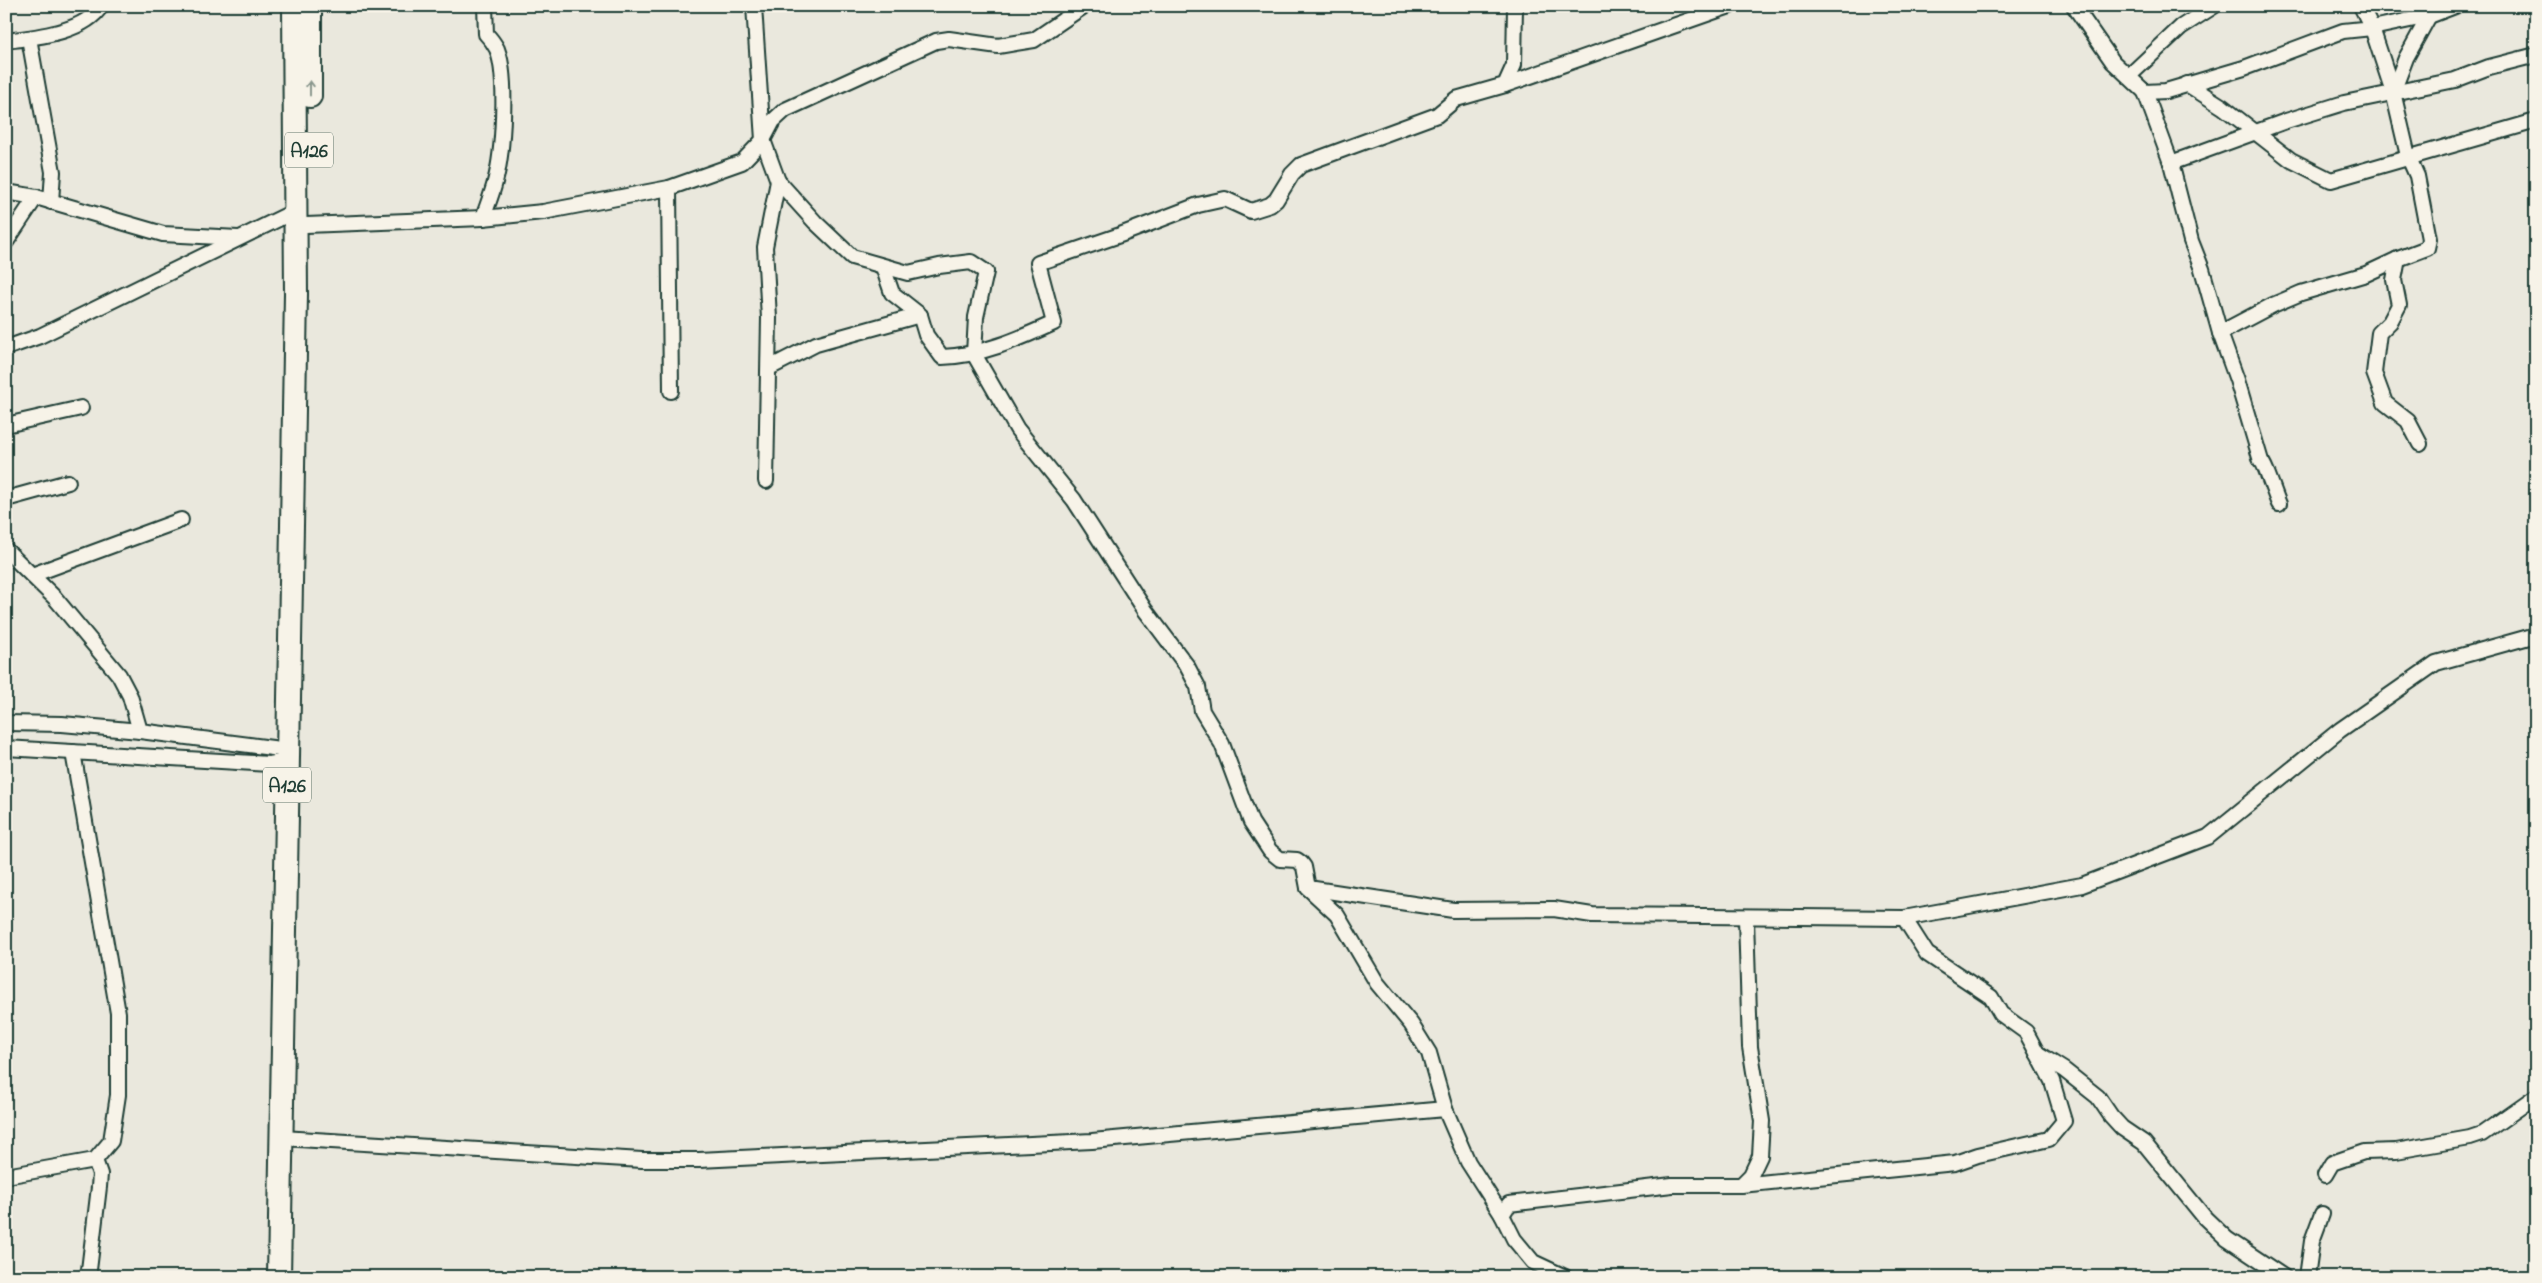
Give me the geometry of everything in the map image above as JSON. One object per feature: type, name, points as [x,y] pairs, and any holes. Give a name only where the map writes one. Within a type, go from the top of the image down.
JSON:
[{"type":"highway","name":"A126","points":[[280,1277],[296,294],[303,265],[294,6]]},
{"type":"highway","name":"A126","points":[[301,218],[310,136],[310,6]]},
{"type":"street","points":[[6,41],[43,37],[83,22],[96,15],[101,6]]},
{"type":"street","points":[[483,218],[495,183],[500,160],[504,102],[498,51],[494,42],[486,34],[485,6]]},
{"type":"street","points":[[754,6],[763,140],[778,181],[815,222],[852,257],[908,273],[957,262],[971,262],[986,272],[976,317],[974,354],[1017,429],[1074,500],[1145,610],[1187,666],[1198,687],[1202,711],[1222,744],[1251,822],[1270,851],[1280,858],[1297,860],[1301,863],[1304,867],[1308,888],[1337,916],[1377,983],[1420,1038],[1429,1053],[1445,1109],[1468,1162],[1502,1214],[1514,1239],[1533,1262],[1565,1277]]},
{"type":"street","points":[[6,348],[40,336],[242,238],[301,218],[483,218],[543,212],[669,188],[742,162],[763,140],[773,122],[784,110],[924,46],[949,39],[998,46],[1034,40],[1084,6]]},
{"type":"street","points":[[1505,85],[1514,65],[1515,6]]},
{"type":"street","points":[[883,267],[892,293],[920,315],[926,335],[942,357],[974,354],[1054,323],[1038,263],[1120,235],[1198,204],[1225,199],[1251,211],[1270,206],[1301,164],[1437,115],[1456,98],[1505,85],[1730,6]]},
{"type":"street","points":[[2074,6],[2099,45],[2145,92],[2171,163],[2191,241],[2202,269],[2220,333],[2237,380],[2261,461],[2265,465],[2266,477],[2279,504]]},
{"type":"street","points":[[2129,76],[2181,28],[2214,6]]},
{"type":"street","points":[[2220,333],[2287,299],[2344,279],[2366,274],[2427,248],[2429,239],[2417,176],[2408,156],[2393,92],[2372,28],[2362,6]]},
{"type":"street","points":[[2145,92],[2166,91],[2244,68],[2343,31],[2372,28],[2429,16],[2455,6]]},
{"type":"street","points":[[2393,92],[2406,58],[2429,16]]},
{"type":"street","points":[[29,38],[53,172],[51,202]]},
{"type":"street","points":[[2171,163],[2335,105],[2455,80],[2489,67],[2536,55]]},
{"type":"street","points":[[2187,84],[2223,107],[2291,160],[2331,180],[2408,156],[2536,121]]},
{"type":"street","points":[[766,481],[770,318],[765,247],[778,181]]},
{"type":"street","points":[[669,188],[671,391]]},
{"type":"street","points":[[6,192],[36,197],[163,234],[242,238]]},
{"type":"street","points":[[6,242],[36,197]]},
{"type":"street","points":[[2398,259],[2394,280],[2399,305],[2390,322],[2379,333],[2374,373],[2385,403],[2408,421],[2420,444]]},
{"type":"street","points":[[769,368],[816,344],[920,315]]},
{"type":"street","points":[[6,425],[81,408]]},
{"type":"street","points":[[6,500],[68,482]]},
{"type":"street","points":[[32,575],[181,520]]},
{"type":"street","points":[[6,550],[55,598],[119,674],[130,696],[140,731]]},
{"type":"street","points":[[1308,888],[1453,910],[1554,909],[1592,915],[1746,918],[1904,918],[2082,885],[2208,837],[2340,730],[2436,663],[2536,635]]},
{"type":"street","points":[[6,723],[62,724],[140,731],[288,756]]},
{"type":"street","points":[[6,748],[269,764],[288,756]]},
{"type":"street","points":[[6,1176],[95,1160],[111,1141],[118,1095],[118,1013],[73,752]]},
{"type":"street","points":[[1741,1185],[1751,1175],[1760,1156],[1762,1121],[1750,1047],[1746,918]]},
{"type":"street","points":[[1502,1214],[1509,1204],[1544,1199],[1672,1185],[1741,1185],[1939,1165],[2049,1139],[2064,1121],[2052,1081],[2026,1032],[2001,1014],[1991,997],[1927,954],[1904,918]]},
{"type":"street","points":[[2038,1053],[2064,1070],[2098,1097],[2111,1116],[2122,1128],[2144,1143],[2205,1218],[2227,1239],[2284,1277]]},
{"type":"street","points":[[2325,1175],[2332,1163],[2364,1152],[2396,1151],[2470,1138],[2482,1134],[2536,1096]]},
{"type":"street","points":[[282,1138],[642,1160],[699,1160],[1092,1141],[1445,1109]]},
{"type":"street","points":[[86,1277],[89,1270],[100,1174],[95,1160]]},
{"type":"street","points":[[2307,1277],[2312,1241],[2322,1214]]}]
